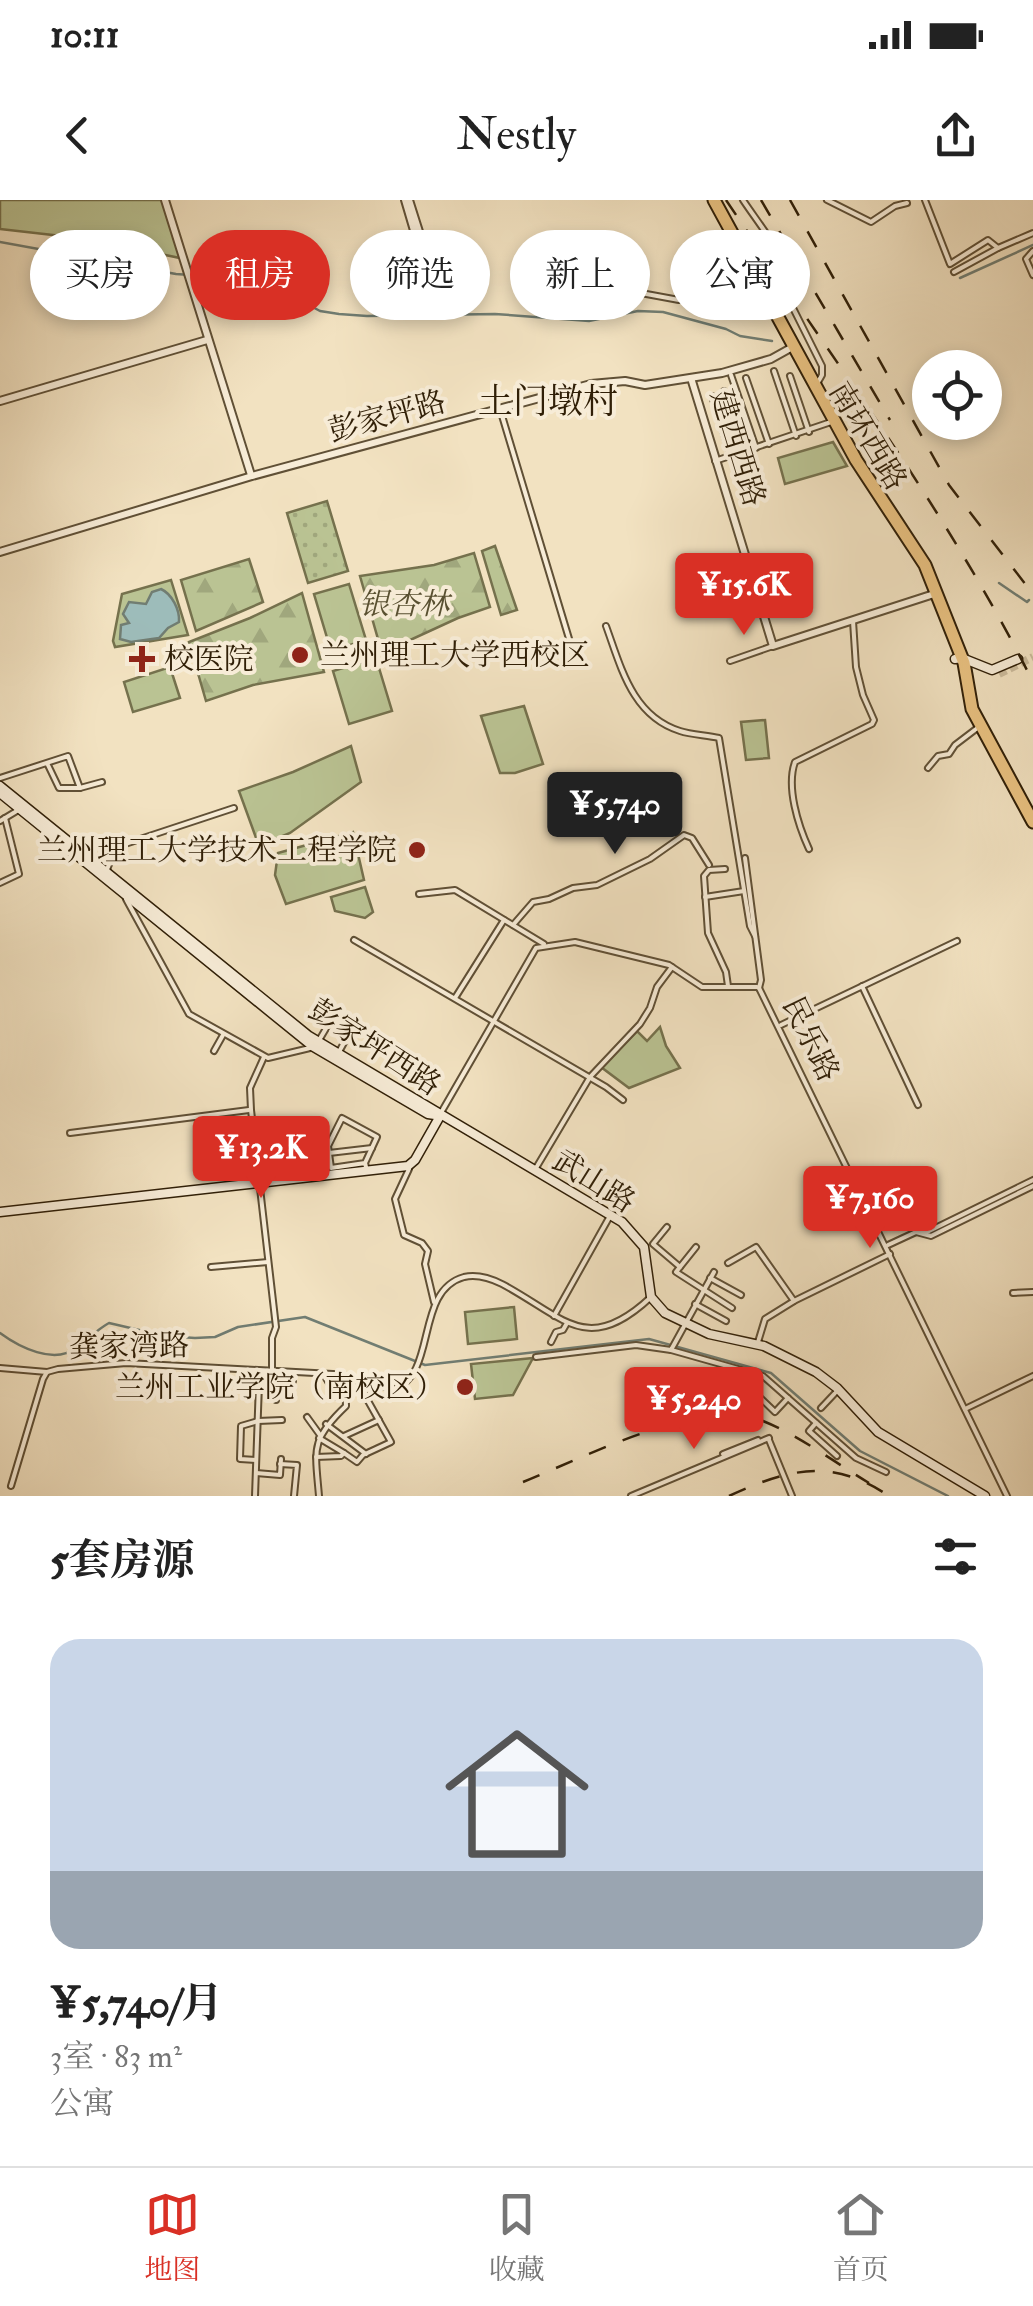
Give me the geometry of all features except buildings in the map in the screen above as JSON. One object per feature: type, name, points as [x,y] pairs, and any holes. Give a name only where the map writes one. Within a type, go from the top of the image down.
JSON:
[{"type":"highway","name":"南环西路","points":[[711,200],[726,230]]},
{"type":"highway","name":"南环西路","points":[[711,200],[832,423]]},
{"type":"highway","name":"南环西路","points":[[774,320],[832,423],[917,549],[934,595]]},
{"type":"highway","points":[[934,595],[970,703],[1033,822]]},
{"type":"main road","points":[[959,661],[992,670],[1018,659]]},
{"type":"main road","points":[[959,661],[998,674]]},
{"type":"main road","name":"彭家坪西路","points":[[0,789],[126,895],[315,1042],[428,1114],[440,1116]]},
{"type":"main road","name":"彭家坪西路","points":[[0,789],[315,1042],[440,1116]]},
{"type":"main road","points":[[0,1212],[411,1164],[440,1116]]},
{"type":"main road","name":"武山路","points":[[440,1116],[630,1228],[644,1247],[651,1297]]},
{"type":"main road","points":[[651,1297],[656,1306],[684,1323],[709,1334],[757,1344],[816,1372],[878,1432],[986,1496]]},
{"type":"street","points":[[165,200],[252,476]]},
{"type":"street","points":[[407,200],[416,230]]},
{"type":"street","points":[[743,200],[762,230]]},
{"type":"street","points":[[827,200],[871,222],[895,206],[907,204]]},
{"type":"street","points":[[925,200],[950,264],[988,240],[998,248]]},
{"type":"street","points":[[954,272],[1033,233]]},
{"type":"street","points":[[1033,250],[1026,259],[1033,275]]},
{"type":"street","points":[[800,320],[822,366],[822,378],[814,384]]},
{"type":"street","points":[[0,401],[207,340]]},
{"type":"street","name":"彭家坪路","points":[[0,552],[252,476],[591,384],[625,381],[645,385],[691,378],[755,364],[789,348]]},
{"type":"street","points":[[774,371],[796,436]]},
{"type":"street","points":[[731,375],[756,448]]},
{"type":"street","points":[[790,376],[808,432]]},
{"type":"street","name":"建西西路","points":[[691,378],[773,646]]},
{"type":"street","points":[[746,378],[769,444]]},
{"type":"street","points":[[724,392],[744,452]]},
{"type":"street","points":[[712,396],[731,456]]},
{"type":"street","points":[[500,408],[570,642]]},
{"type":"street","points":[[715,461],[832,423]]},
{"type":"street","points":[[730,662],[934,595]]},
{"type":"street","points":[[809,849],[796,806],[794,762],[874,720],[856,667],[853,621]]},
{"type":"street","points":[[606,626],[630,692],[642,707],[679,731],[719,738],[755,936]]},
{"type":"street","points":[[928,768],[938,756],[949,754],[954,745],[981,726]]},
{"type":"street","points":[[0,778],[68,756],[80,788]]},
{"type":"street","points":[[47,763],[59,788],[102,782]]},
{"type":"street","points":[[106,872],[116,847],[234,808]]},
{"type":"street","points":[[0,883],[19,874],[3,820],[20,809]]},
{"type":"street","points":[[513,925],[533,902],[572,888],[597,885],[650,859],[684,835],[692,838],[709,865]]},
{"type":"street","points":[[746,858],[759,988]]},
{"type":"street","points":[[725,870],[706,872],[705,898],[708,932],[728,986]]},
{"type":"street","points":[[419,894],[455,890],[547,946]]},
{"type":"street","points":[[705,898],[744,891]]},
{"type":"street","points":[[126,895],[189,1014],[264,1056],[275,1058],[307,1050],[328,1025]]},
{"type":"street","points":[[455,998],[504,920]]},
{"type":"street","points":[[354,940],[623,1100]]},
{"type":"street","points":[[780,1026],[958,940]]},
{"type":"street","name":"民乐路","points":[[547,946],[575,942],[672,967],[702,987],[759,988],[1007,1496]]},
{"type":"street","points":[[440,1116],[532,952],[547,946]]},
{"type":"street","points":[[534,1170],[590,1078],[640,1024],[657,987],[672,967]]},
{"type":"street","points":[[862,986],[918,1104]]},
{"type":"street","points":[[338,1055],[351,1030]]},
{"type":"street","points":[[214,1051],[223,1035]]},
{"type":"street","points":[[264,1056],[250,1088],[250,1110],[276,1327],[272,1371]]},
{"type":"street","points":[[70,1133],[250,1110]]},
{"type":"street","points":[[342,1118],[377,1137],[372,1148],[366,1167],[330,1168],[328,1146],[342,1118]]},
{"type":"street","points":[[329,1153],[372,1148]]},
{"type":"street","points":[[411,1164],[395,1204],[404,1236],[422,1243],[428,1251],[425,1264],[435,1307]]},
{"type":"street","points":[[886,1246],[916,1232],[931,1236],[1033,1183]]},
{"type":"street","points":[[554,1316],[610,1214]]},
{"type":"street","points":[[667,1227],[653,1244],[680,1267]]},
{"type":"street","points":[[696,1247],[676,1272],[732,1308]]},
{"type":"street","points":[[728,1263],[758,1248],[776,1280],[794,1301]]},
{"type":"street","points":[[757,1344],[765,1319],[890,1254]]},
{"type":"street","points":[[211,1267],[268,1262]]},
{"type":"street","points":[[671,1348],[712,1275],[741,1295]]},
{"type":"street","points":[[435,1307],[451,1284],[475,1276],[504,1286],[577,1328],[607,1327],[632,1314],[651,1297]]},
{"type":"street","points":[[1012,1293],[1033,1292]]},
{"type":"street","points":[[695,1304],[726,1320]]},
{"type":"street","name":"龚家湾路","points":[[11,1486],[47,1372],[126,1364],[294,1372],[398,1389],[412,1377],[435,1307]]},
{"type":"street","points":[[551,1342],[567,1323]]},
{"type":"street","points":[[536,1356],[636,1344],[671,1348],[759,1374],[856,1458],[886,1472]]},
{"type":"street","points":[[0,1368],[47,1372]]},
{"type":"street","points":[[254,1496],[259,1383],[292,1381],[294,1372]]},
{"type":"street","points":[[323,1374],[337,1397],[348,1394]]},
{"type":"street","points":[[733,1401],[759,1374]]},
{"type":"street","points":[[965,1409],[1033,1376]]},
{"type":"street","points":[[319,1496],[316,1457],[320,1436],[326,1424],[346,1406],[345,1378]]},
{"type":"street","points":[[308,1417],[320,1436],[358,1462],[391,1442],[358,1382]]},
{"type":"street","points":[[276,1383],[276,1400]]},
{"type":"street","points":[[748,1386],[775,1412],[788,1398]]},
{"type":"street","points":[[821,1408],[838,1390]]},
{"type":"street","points":[[256,1460],[240,1458],[241,1426],[282,1420]]},
{"type":"street","points":[[344,1436],[379,1420]]},
{"type":"street","points":[[816,1423],[809,1431],[836,1456]]},
{"type":"street","points":[[326,1424],[366,1454]]},
{"type":"street","points":[[723,1454],[768,1438]]},
{"type":"street","points":[[631,1496],[768,1438]]},
{"type":"street","points":[[768,1438],[792,1496]]},
{"type":"street","points":[[316,1457],[344,1453]]},
{"type":"street","points":[[256,1473],[280,1475],[280,1462],[296,1465],[294,1496]]},
{"type":"green space","points":[[0,200],[164,200],[180,258],[170,256],[170,230],[30,232],[0,229]]},
{"type":"green space","points":[[833,442],[847,466],[785,484],[778,458]]},
{"type":"green space","points":[[327,501],[348,571],[308,583],[287,513]]},
{"type":"green space","points":[[495,546],[517,610],[501,615],[482,551]]},
{"type":"green space","name":"银杏林","points":[[474,553],[490,607],[382,653],[360,576],[434,565]]},
{"type":"green space","points":[[249,559],[263,602],[196,631],[181,580]]},
{"type":"green space","points":[[171,580],[188,635],[115,647],[122,594]]},
{"type":"green space","points":[[349,584],[366,640],[331,651],[314,594]]},
{"type":"green space","points":[[302,593],[324,672],[253,685],[206,701],[189,642]]},
{"type":"green space","points":[[376,658],[392,711],[349,724],[333,671]]},
{"type":"green space","points":[[170,667],[180,698],[133,712],[124,682]]},
{"type":"green space","points":[[524,706],[543,764],[515,773],[500,773],[481,716]]},
{"type":"green space","points":[[765,720],[769,758],[746,760],[741,722]]},
{"type":"green space","points":[[351,746],[361,782],[290,833],[259,846],[239,791]]},
{"type":"green space","points":[[353,832],[364,880],[286,904],[275,875],[278,853]]},
{"type":"green space","points":[[365,887],[373,912],[365,918],[335,911],[331,897]]},
{"type":"green space","points":[[660,1027],[680,1068],[629,1088],[601,1067],[637,1031],[647,1041]]},
{"type":"green space","points":[[514,1307],[517,1339],[468,1344],[465,1312]]},
{"type":"green space","points":[[533,1358],[513,1395],[475,1399],[471,1364]]},
{"type":"water","points":[[161,589],[174,603],[179,622],[159,638],[131,642],[120,639],[121,625],[129,623],[123,614],[129,602],[146,604],[152,592]]},
{"type":"waterway","points":[[0,242],[176,274],[262,280],[320,311],[339,314],[495,314],[589,321],[638,311],[663,312],[740,336],[772,341]]},
{"type":"waterway","points":[[960,278],[1033,245]]},
{"type":"waterway","points":[[999,583],[1029,600]]},
{"type":"waterway","points":[[0,1333],[27,1348],[58,1355],[76,1348],[109,1323],[165,1336],[195,1338],[305,1317],[425,1365],[649,1339],[771,1373],[860,1451],[948,1496]]},
{"type":"tunnel","points":[[999,674],[1033,657]]},
{"type":"railway","points":[[726,200],[926,496],[1033,682]]},
{"type":"railway","points":[[761,200],[890,420]]},
{"type":"railway","points":[[790,200],[949,485],[1033,594]]},
{"type":"railway","points":[[523,1482],[643,1433],[676,1423],[738,1415],[777,1427],[869,1483]]},
{"type":"railway","points":[[729,1496],[771,1479],[809,1471],[848,1476],[889,1496]]},
{"type":"place","name":"兰州理工大学西校区","points":[[300,655]]},
{"type":"place","name":"校医院","points":[[142,659]]},
{"type":"place","name":"兰州理工大学技术工程学院","points":[[417,850]]},
{"type":"place","name":"兰州工业学院（南校区）","points":[[465,1387]]},
{"type":"district","name":"土门墩村","points":[[548,401]]}]
